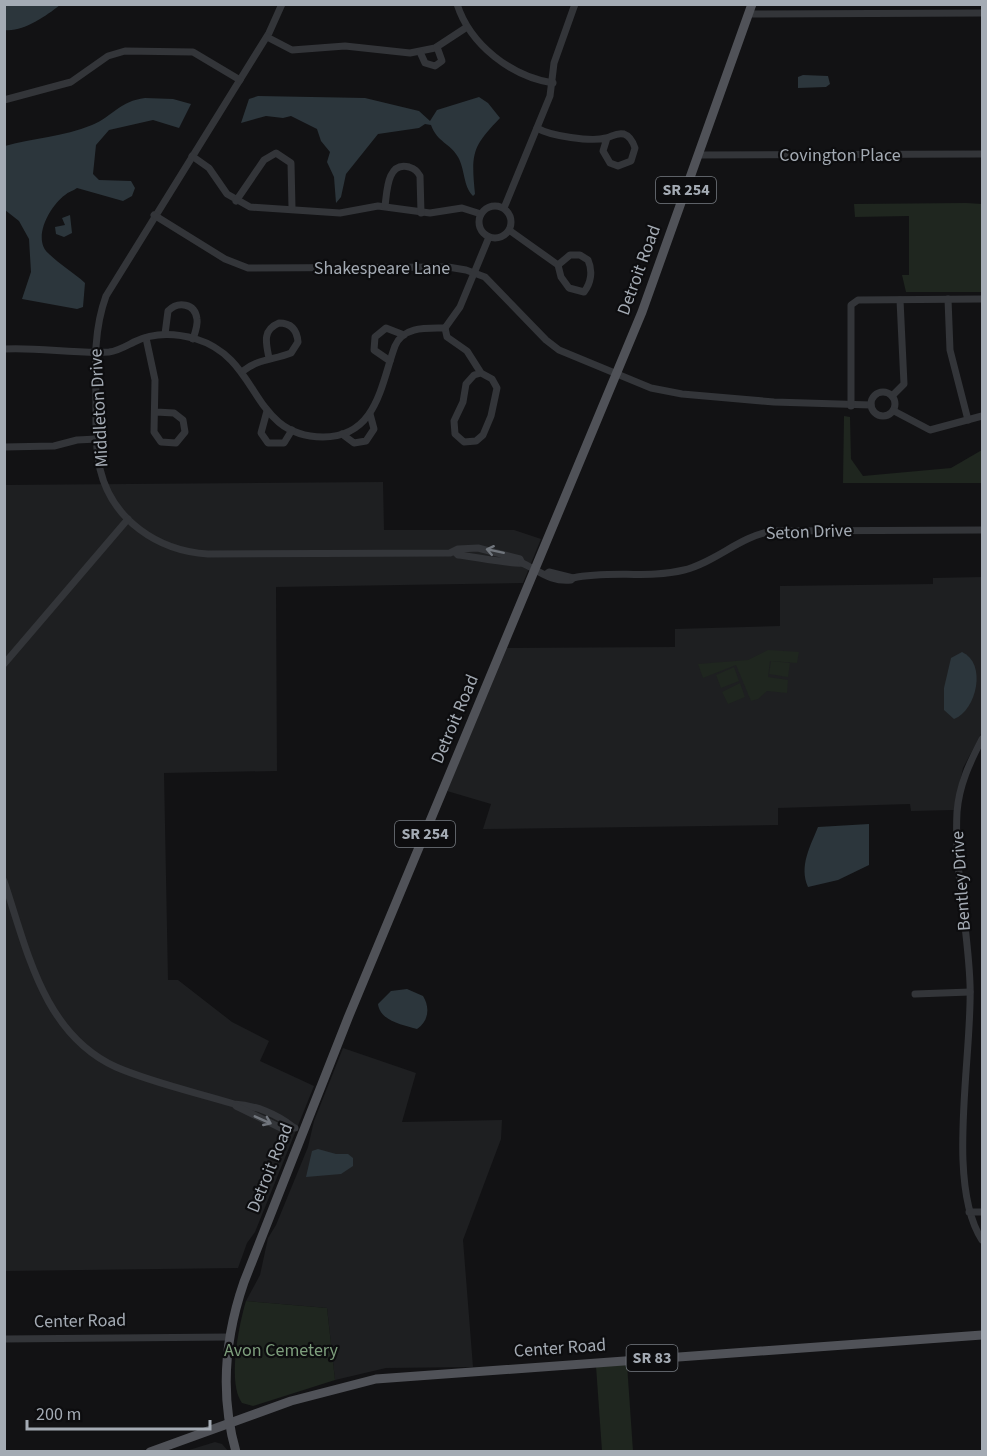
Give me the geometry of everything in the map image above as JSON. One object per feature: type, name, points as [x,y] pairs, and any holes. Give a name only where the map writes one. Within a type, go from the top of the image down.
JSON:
[{"type":"main road","name":"Detroit Road","points":[[236,1452],[230,1423],[227,1385],[229,1337],[241,1289],[298,1129],[642,312],[751,9]]},
{"type":"main road","name":"Center Road","points":[[150,1452],[323,1391],[376,1379],[982,1335]]},
{"type":"street","name":"Middleton Drive","points":[[282,4],[267,37],[105,296],[97,326],[95,352],[97,439],[99,461],[105,484],[128,519],[158,541],[198,554],[455,552],[458,555],[488,558],[516,566],[522,563],[535,568]]},
{"type":"street","points":[[457,4],[467,27],[495,56],[518,73],[531,79],[553,83]]},
{"type":"street","points":[[504,208],[553,83],[554,63],[572,5]]},
{"type":"street","points":[[751,9],[982,14]]},
{"type":"street","points":[[267,37],[292,50],[345,46],[395,53],[420,52],[437,47],[467,27]]},
{"type":"street","points":[[420,52],[425,63],[435,66],[442,61],[437,47]]},
{"type":"street","points":[[4,100],[71,82],[108,56],[125,51],[193,52],[240,80]]},
{"type":"street","points":[[537,128],[552,136],[607,138],[615,134],[628,136],[635,148],[631,161],[623,165],[610,163],[603,151],[607,138]]},
{"type":"street","points":[[236,201],[264,160],[276,153],[286,157],[291,163],[292,208]]},
{"type":"street","name":"Covington Place","points":[[698,155],[982,154]]},
{"type":"street","points":[[192,156],[206,165],[224,191],[236,201],[257,208],[292,208],[347,213],[385,206],[421,213],[462,208],[481,214]]},
{"type":"street","points":[[385,206],[392,173],[399,167],[408,167],[417,171],[420,176],[421,213]]},
{"type":"street","points":[[493,206],[504,208],[511,219],[510,230],[499,238],[489,237],[481,229],[481,214],[493,206]]},
{"type":"street","name":"Shakespeare Lane","points":[[154,215],[225,259],[248,267],[448,267],[475,272],[495,286],[554,347],[651,388],[682,394],[851,406],[871,405]]},
{"type":"street","points":[[510,230],[558,265],[561,277],[569,288],[584,292],[586,290],[591,273],[588,260],[580,255],[570,255],[558,265]]},
{"type":"street","points":[[481,373],[468,380],[463,402],[454,421],[455,434],[464,442],[480,439],[491,416],[496,388],[492,379],[481,373],[467,351],[446,335],[445,328],[457,312],[489,237]]},
{"type":"street","points":[[948,299],[950,350],[968,420]]},
{"type":"street","points":[[851,406],[851,305],[858,300],[982,299]]},
{"type":"street","points":[[900,300],[904,384],[892,396],[895,403],[894,411],[930,430],[982,416]]},
{"type":"street","points":[[165,334],[168,311],[174,306],[184,305],[192,309],[197,318],[193,339]]},
{"type":"street","points":[[243,371],[253,363],[287,355],[294,350],[298,337],[291,326],[279,323],[268,331],[266,337],[269,358]]},
{"type":"street","points":[[390,361],[374,350],[375,337],[386,328],[404,335]]},
{"type":"street","points":[[4,349],[114,351],[146,338],[165,334],[193,339],[213,346],[243,371],[275,420],[292,430],[315,436],[342,434],[357,427],[370,414],[379,396],[397,340],[416,329],[445,328]]},
{"type":"street","points":[[146,338],[156,380],[156,412],[156,436],[164,444],[176,443],[185,432],[183,420],[174,413],[156,412]]},
{"type":"street","name":"Shakespeare Lane","points":[[892,396],[883,392],[877,393],[871,405],[874,413],[881,416],[887,416],[894,411]]},
{"type":"street","points":[[267,411],[261,433],[268,443],[284,444],[292,430]]},
{"type":"street","points":[[342,434],[354,443],[366,441],[374,429],[370,414]]},
{"type":"street","points":[[4,447],[54,446],[77,440],[97,439]]},
{"type":"street","points":[[4,663],[128,519]]},
{"type":"street","name":"Seton Drive","points":[[535,568],[547,579],[561,581],[597,573],[677,572],[711,561],[750,538],[772,531],[982,530]]},
{"type":"street","name":"Bentley Drive","points":[[982,739],[980,751],[963,780],[957,813],[958,878],[970,992],[964,1121],[964,1188],[969,1212],[982,1240]]},
{"type":"street","points":[[4,881],[46,998],[75,1037],[90,1051],[116,1067],[234,1104],[251,1106],[285,1120],[298,1129]]},
{"type":"street","points":[[915,994],[970,992]]},
{"type":"street","points":[[969,1212],[982,1212]]},
{"type":"street","name":"Center Road","points":[[4,1339],[229,1337]]},
{"type":"shaded area","points":[[4,5],[60,5],[27,26],[5,30]]},
{"type":"shaded area","points":[[803,75],[828,76],[830,84],[826,87],[798,88],[798,77]]},
{"type":"shaded area","points":[[258,96],[365,98],[419,111],[430,121],[437,110],[479,97],[488,103],[500,118],[484,136],[475,152],[473,169],[475,194],[473,196],[467,187],[458,157],[437,135],[431,125],[425,124],[419,128],[378,134],[346,174],[341,197],[336,203],[334,177],[327,162],[330,152],[321,141],[317,129],[291,116],[283,118],[266,116],[241,123],[249,99]]},
{"type":"shaded area","points":[[145,98],[173,99],[191,104],[179,128],[153,120],[109,130],[96,145],[93,174],[99,180],[131,181],[135,188],[132,196],[123,201],[77,188],[59,200],[49,214],[42,231],[44,247],[48,253],[85,283],[83,307],[77,309],[22,299],[31,272],[29,239],[19,221],[5,210],[5,146],[81,129],[92,125],[129,102]]},
{"type":"shaded area","points":[[70,215],[72,233],[64,237],[56,234],[55,227],[65,225],[62,218]]},
{"type":"shaded area","points":[[383,482],[384,530],[514,530],[541,539],[523,583],[276,587],[277,771],[164,773],[168,980],[178,980],[232,1022],[269,1041],[260,1061],[314,1086],[255,1232],[247,1243],[238,1268],[5,1271],[4,485]]},
{"type":"shaded area","points":[[982,577],[982,732],[963,768],[954,810],[911,811],[910,804],[778,808],[778,825],[483,829],[491,804],[447,791],[507,648],[675,647],[675,629],[780,626],[780,586],[933,584],[933,578]]},
{"type":"shaded area","points":[[962,652],[975,666],[976,686],[968,706],[954,719],[944,710],[944,688],[951,658]]},
{"type":"shaded area","points":[[869,824],[869,865],[838,880],[808,887],[805,864],[818,827]]},
{"type":"shaded area","points":[[407,989],[423,996],[427,1005],[426,1018],[417,1029],[399,1024],[383,1015],[378,1004],[391,991]]},
{"type":"shaded area","points":[[343,1048],[416,1073],[402,1122],[502,1120],[501,1139],[463,1240],[473,1367],[386,1368],[335,1380],[327,1308],[246,1301],[260,1275],[268,1238],[276,1225],[308,1147],[314,1121]]},
{"type":"shaded area","points":[[318,1149],[336,1154],[348,1154],[353,1158],[353,1166],[341,1174],[306,1177],[312,1151]]},
{"type":"shaded area","points":[[215,1442],[222,1444],[228,1451],[186,1451]]},
{"type":"green space","points":[[854,204],[982,204],[982,292],[906,292],[902,275],[909,275],[909,216],[855,217]]},
{"type":"green space","points":[[844,416],[850,417],[851,459],[863,476],[951,468],[982,450],[982,483],[843,483]]},
{"type":"green space","points":[[768,650],[799,652],[797,663],[770,661],[768,677],[788,680],[787,693],[767,691],[758,699],[751,701],[736,665],[703,678],[698,664],[748,660]]},
{"type":"green space","points":[[771,661],[790,663],[788,677],[769,674]]},
{"type":"green space","points":[[734,667],[739,681],[721,688],[716,675]]},
{"type":"green space","points":[[740,683],[745,697],[728,704],[722,692]]},
{"type":"green space","name":"Avon Cemetery","points":[[246,1301],[327,1308],[335,1380],[253,1406],[242,1403],[235,1382],[235,1368],[240,1324]]},
{"type":"green space","points":[[627,1364],[633,1451],[602,1451],[596,1366]]}]
